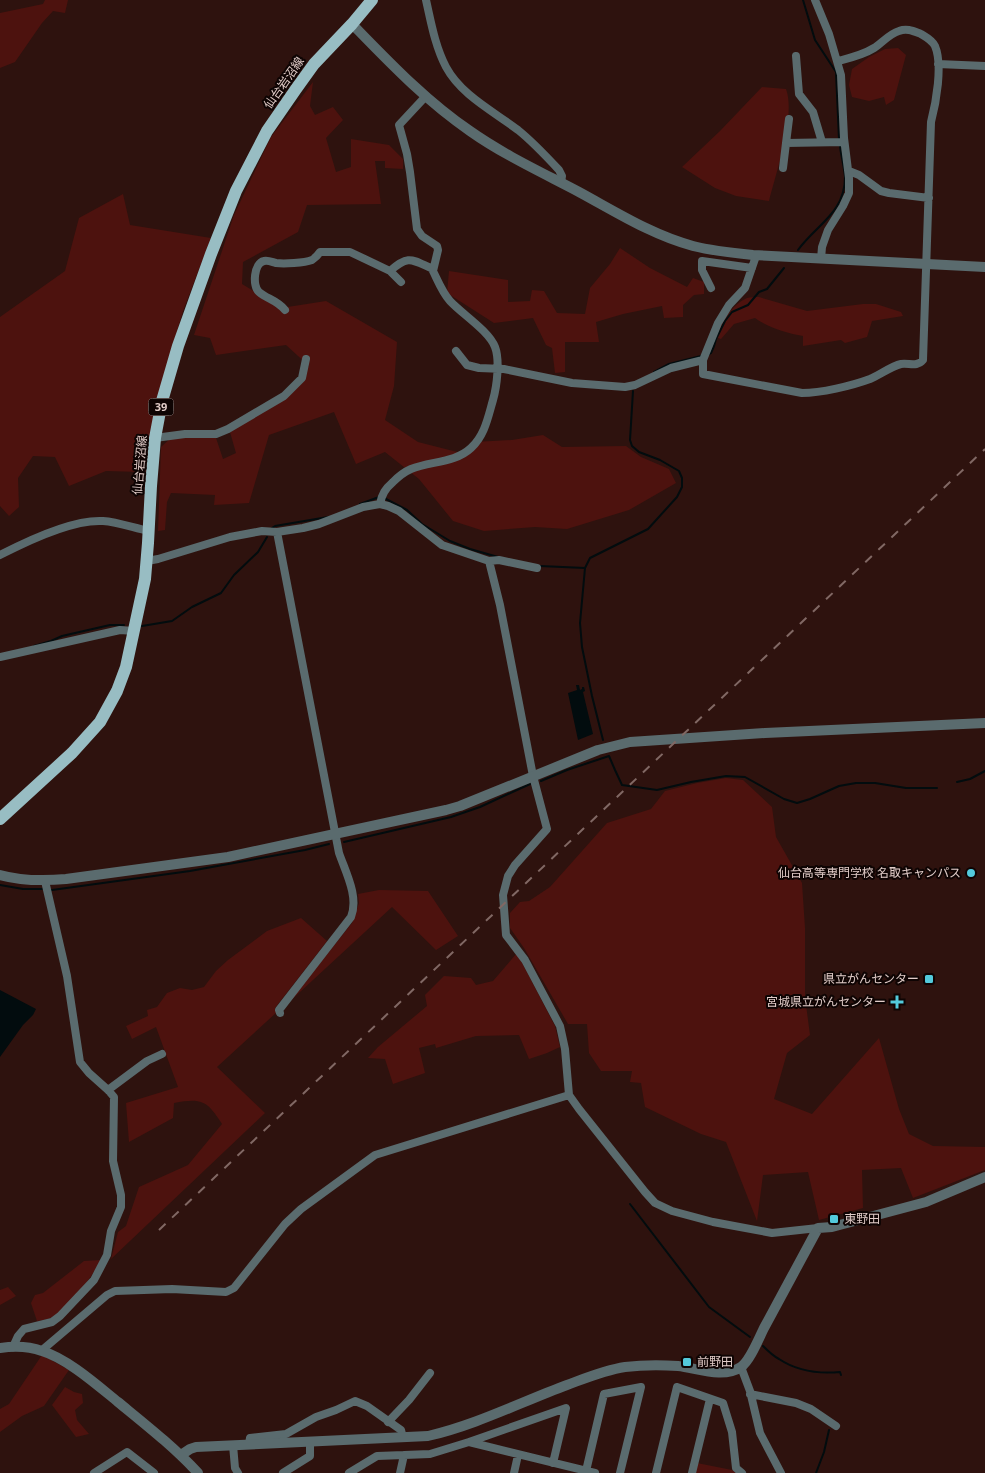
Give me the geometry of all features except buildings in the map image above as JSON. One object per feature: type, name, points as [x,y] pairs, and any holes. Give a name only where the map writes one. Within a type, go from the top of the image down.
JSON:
[{"type":"main road","name":"仙台岩沼線","points":[[0,819],[72,753],[100,722],[117,691],[126,667],[147,561],[155,438],[162,401],[178,346],[236,191],[260,144],[314,64],[372,0]]},
{"type":"street","points":[[426,0],[438,50],[453,79],[479,103],[530,140],[560,170],[561,182]]},
{"type":"street","points":[[815,0],[838,61],[841,75],[844,142],[849,171],[848,193],[843,206],[828,230],[822,247],[821,259]]},
{"type":"street","points":[[352,24],[395,69],[470,132],[497,149],[640,225],[667,237],[703,248],[756,256],[985,267]]},
{"type":"street","points":[[756,256],[745,288],[729,305],[718,323],[703,360],[703,374],[802,393],[828,390],[867,380],[901,364],[920,363],[923,360],[932,122],[937,100],[937,52],[931,40],[906,29],[894,33],[874,48],[838,61]]},
{"type":"street","points":[[796,56],[799,94],[813,112],[822,142]]},
{"type":"street","points":[[938,64],[985,66]]},
{"type":"street","points":[[147,561],[230,537],[262,531],[277,532],[319,524],[381,500],[385,489],[403,473],[412,468],[446,461],[462,454],[471,448],[481,436],[487,424],[494,396],[498,369],[495,347],[487,335],[449,299],[436,278],[433,269],[438,248],[422,236],[417,229],[409,163],[399,125],[426,96]]},
{"type":"street","points":[[783,168],[789,119]]},
{"type":"street","points":[[786,143],[844,142]]},
{"type":"street","points":[[849,171],[889,193],[929,198]]},
{"type":"street","points":[[703,248],[702,270],[711,288]]},
{"type":"street","points":[[285,310],[280,304],[258,292],[255,286],[256,272],[260,263],[264,261],[278,263],[304,262],[316,257],[320,252],[350,252],[390,271],[402,282]]},
{"type":"street","points":[[390,271],[401,261],[410,259],[433,269]]},
{"type":"street","points":[[702,261],[752,268]]},
{"type":"street","points":[[456,351],[467,365],[479,368],[498,369],[572,383],[625,387],[636,385],[671,368],[703,360]]},
{"type":"street","points":[[155,438],[184,434],[216,434],[228,429],[284,396],[302,378],[306,359]]},
{"type":"street","points":[[381,500],[442,545],[489,561],[499,560],[537,568]]},
{"type":"street","points":[[0,555],[68,526],[84,523],[103,521],[149,531]]},
{"type":"street","points":[[277,532],[339,853],[354,898],[354,911],[351,917],[279,1010],[280,1013]]},
{"type":"street","points":[[489,561],[502,614],[533,776],[547,829],[515,865],[508,876],[503,895],[506,935],[525,960],[560,1026],[565,1049],[569,1095],[639,1185],[655,1203],[672,1211],[692,1217],[772,1233],[832,1226],[926,1202],[985,1177]]},
{"type":"street","points":[[0,657],[120,630],[134,631]]},
{"type":"street","points":[[0,875],[25,880],[45,881],[210,860],[336,835],[460,806],[598,750],[630,742],[985,722]]},
{"type":"street","points":[[13,1347],[24,1329],[52,1322],[94,1280],[107,1255],[111,1231],[121,1207],[121,1195],[113,1161],[114,1097],[80,1062],[68,976],[45,881]]},
{"type":"street","points":[[108,1090],[148,1061],[162,1054]]},
{"type":"street","points":[[42,1351],[107,1295],[115,1291],[172,1289],[226,1292],[234,1288],[285,1224],[301,1209],[375,1155],[569,1095]]},
{"type":"street","points":[[181,1455],[196,1447],[428,1436],[459,1428],[537,1396],[606,1371],[652,1365],[678,1366],[714,1373],[741,1367],[747,1360],[818,1228]]},
{"type":"street","points":[[0,1348],[29,1348],[42,1351],[80,1372],[137,1417],[181,1455],[198,1473]]},
{"type":"street","points":[[741,1367],[760,1433],[781,1473]]},
{"type":"street","points":[[388,1422],[409,1400],[430,1373]]},
{"type":"street","points":[[586,1471],[604,1394],[641,1387],[620,1473]]},
{"type":"street","points":[[656,1473],[677,1387],[723,1403],[732,1432],[736,1468],[742,1473]]},
{"type":"street","points":[[750,1394],[796,1403],[811,1409],[836,1426]]},
{"type":"street","points":[[692,1473],[710,1399]]},
{"type":"street","points":[[249,1444],[250,1438],[286,1434],[316,1417],[354,1401],[367,1406],[401,1430],[404,1438]]},
{"type":"street","points":[[349,1473],[361,1469],[377,1456],[430,1454],[566,1408],[552,1463]]},
{"type":"street","points":[[283,1473],[310,1456],[310,1441]]},
{"type":"street","points":[[469,1442],[595,1473]]},
{"type":"street","points":[[233,1445],[235,1468],[238,1473]]},
{"type":"street","points":[[94,1473],[127,1452],[154,1473]]},
{"type":"street","points":[[400,1473],[404,1455]]},
{"type":"street","points":[[514,1473],[518,1455]]},
{"type":"shaded area","points":[[45,0],[68,0],[65,13],[53,11],[42,23],[15,62],[0,68],[0,13],[43,4]]},
{"type":"shaded area","points":[[898,48],[906,55],[894,100],[886,105],[884,97],[869,101],[852,97],[849,85],[852,69],[885,49]]},
{"type":"shaded area","points":[[313,82],[310,106],[315,115],[333,107],[343,120],[326,138],[336,172],[351,167],[351,139],[389,145],[403,159],[403,169],[385,168],[385,161],[375,161],[381,204],[307,205],[298,232],[243,262],[242,284],[281,308],[326,301],[397,342],[394,386],[385,420],[418,442],[461,453],[474,442],[512,440],[543,435],[562,447],[626,446],[641,457],[669,469],[676,483],[629,510],[567,529],[535,527],[484,531],[453,521],[419,479],[385,452],[356,464],[334,412],[269,435],[249,503],[214,505],[215,495],[171,493],[167,502],[165,530],[158,531],[161,447],[172,437],[196,434],[216,438],[223,459],[236,453],[230,432],[285,397],[309,366],[286,345],[216,355],[210,338],[194,335],[234,215],[271,137]]},
{"type":"shaded area","points":[[762,87],[786,89],[789,114],[784,144],[769,201],[736,196],[715,188],[682,167]]},
{"type":"shaded area","points":[[123,194],[130,225],[211,238],[183,311],[160,389],[142,472],[106,471],[69,486],[55,457],[33,456],[18,478],[19,507],[9,516],[0,506],[0,317],[65,271],[79,218]]},
{"type":"shaded area","points":[[620,248],[650,268],[687,287],[693,278],[704,282],[704,294],[694,295],[683,305],[683,317],[664,318],[662,306],[596,322],[599,342],[565,342],[565,372],[555,373],[552,348],[546,345],[533,318],[494,323],[447,293],[449,271],[508,280],[508,302],[530,301],[532,290],[544,291],[557,313],[585,314],[590,288],[610,264]]},
{"type":"shaded area","points":[[759,297],[807,311],[876,304],[901,312],[903,316],[872,321],[867,337],[845,343],[841,340],[803,346],[803,336],[778,330],[755,318],[734,324],[721,339],[715,337],[736,305],[747,298]]},
{"type":"shaded area","points":[[576,685],[579,685],[580,690],[584,687],[585,691],[583,692],[593,734],[578,740],[568,693],[577,690]]},
{"type":"shaded area","points":[[726,778],[743,780],[772,807],[776,837],[802,883],[805,928],[805,997],[810,1035],[787,1053],[774,1099],[812,1114],[879,1038],[899,1109],[909,1134],[933,1146],[985,1147],[985,1170],[913,1198],[901,1168],[862,1170],[863,1208],[819,1220],[808,1172],[763,1175],[757,1221],[726,1142],[701,1134],[645,1107],[641,1083],[630,1082],[632,1071],[601,1071],[589,1053],[587,1024],[568,1024],[524,948],[510,928],[510,913],[520,902],[529,901],[550,887],[607,823],[651,809],[665,791]]},
{"type":"shaded area","points":[[379,890],[428,891],[458,936],[436,950],[392,907],[287,1004],[352,923],[359,903],[358,894]]},
{"type":"shaded area","points":[[301,918],[327,941],[275,1008],[277,1012],[217,1067],[265,1113],[111,1259],[118,1232],[126,1226],[139,1187],[188,1165],[222,1124],[207,1105],[197,1101],[174,1103],[173,1118],[129,1142],[126,1103],[178,1087],[156,1027],[132,1039],[126,1026],[148,1016],[147,1010],[157,1007],[167,993],[180,988],[192,990],[204,987],[216,971],[228,960],[267,931]]},
{"type":"shaded area","points":[[517,953],[555,1026],[560,1047],[529,1059],[519,1035],[476,1036],[436,1048],[435,1044],[419,1048],[425,1073],[393,1084],[385,1059],[368,1058],[378,1047],[427,1006],[425,995],[444,976],[471,978],[476,985],[493,981]]},
{"type":"shaded area","points":[[0,990],[36,1009],[0,1057]]},
{"type":"shaded area","points":[[101,1260],[92,1275],[66,1307],[50,1318],[37,1321],[31,1303],[35,1295],[43,1293],[84,1261]]},
{"type":"shaded area","points":[[8,1287],[16,1296],[0,1305],[0,1290]]},
{"type":"shaded area","points":[[42,1355],[69,1370],[44,1406],[22,1416],[0,1432],[0,1409],[9,1404]]},
{"type":"shaded area","points":[[65,1387],[82,1394],[83,1403],[75,1410],[77,1420],[89,1434],[76,1437],[52,1405]]},
{"type":"shaded area","points":[[697,1463],[732,1470],[736,1473],[694,1473]]},
{"type":"waterway","points":[[803,0],[815,40],[836,72],[839,139]]},
{"type":"waterway","points":[[798,250],[829,217],[840,200],[844,189],[845,177],[840,146]]},
{"type":"waterway","points":[[708,355],[711,353],[725,321],[732,312],[748,305],[759,292],[767,289],[784,268]]},
{"type":"waterway","points":[[654,372],[669,364],[701,356]]},
{"type":"waterway","points":[[603,740],[582,647],[580,623],[585,568],[590,558],[648,529],[677,497],[682,487],[682,478],[679,471],[660,460],[639,452],[632,446],[630,440],[633,391]]},
{"type":"waterway","points":[[360,504],[379,497]]},
{"type":"waterway","points":[[384,498],[407,510],[422,524],[450,541],[498,557]]},
{"type":"waterway","points":[[272,528],[328,517]]},
{"type":"waterway","points":[[142,626],[172,621],[192,607],[221,593],[234,575],[258,552],[267,537]]},
{"type":"waterway","points":[[540,566],[585,568]]},
{"type":"waterway","points":[[34,646],[62,636],[110,625],[124,625]]},
{"type":"waterway","points":[[541,781],[609,756],[622,785],[657,790],[726,776],[745,777],[784,799],[797,803],[839,786],[856,783],[875,783],[906,788],[937,788]]},
{"type":"waterway","points":[[957,782],[970,779],[985,771]]},
{"type":"waterway","points":[[344,842],[451,817],[480,807],[530,784]]},
{"type":"waterway","points":[[52,890],[190,871],[329,844]]},
{"type":"waterway","points":[[0,885],[23,889],[42,889]]},
{"type":"waterway","points":[[630,1204],[709,1307],[750,1337]]},
{"type":"waterway","points":[[763,1346],[786,1363],[801,1369],[816,1372],[840,1372],[841,1375]]},
{"type":"waterway","points":[[816,1473],[824,1452],[829,1430]]},
{"type":"railway","points":[[159,1230],[985,449]]},
{"type":"place","name":"仙台高等専門学校 名取キャンパス","points":[[971,873]]},
{"type":"place","name":"県立がんセンター","points":[[929,979]]},
{"type":"place","name":"宮城県立がんセンター","points":[[897,1002]]},
{"type":"place","name":"東野田","points":[[834,1219]]},
{"type":"place","name":"前野田","points":[[687,1362]]}]
